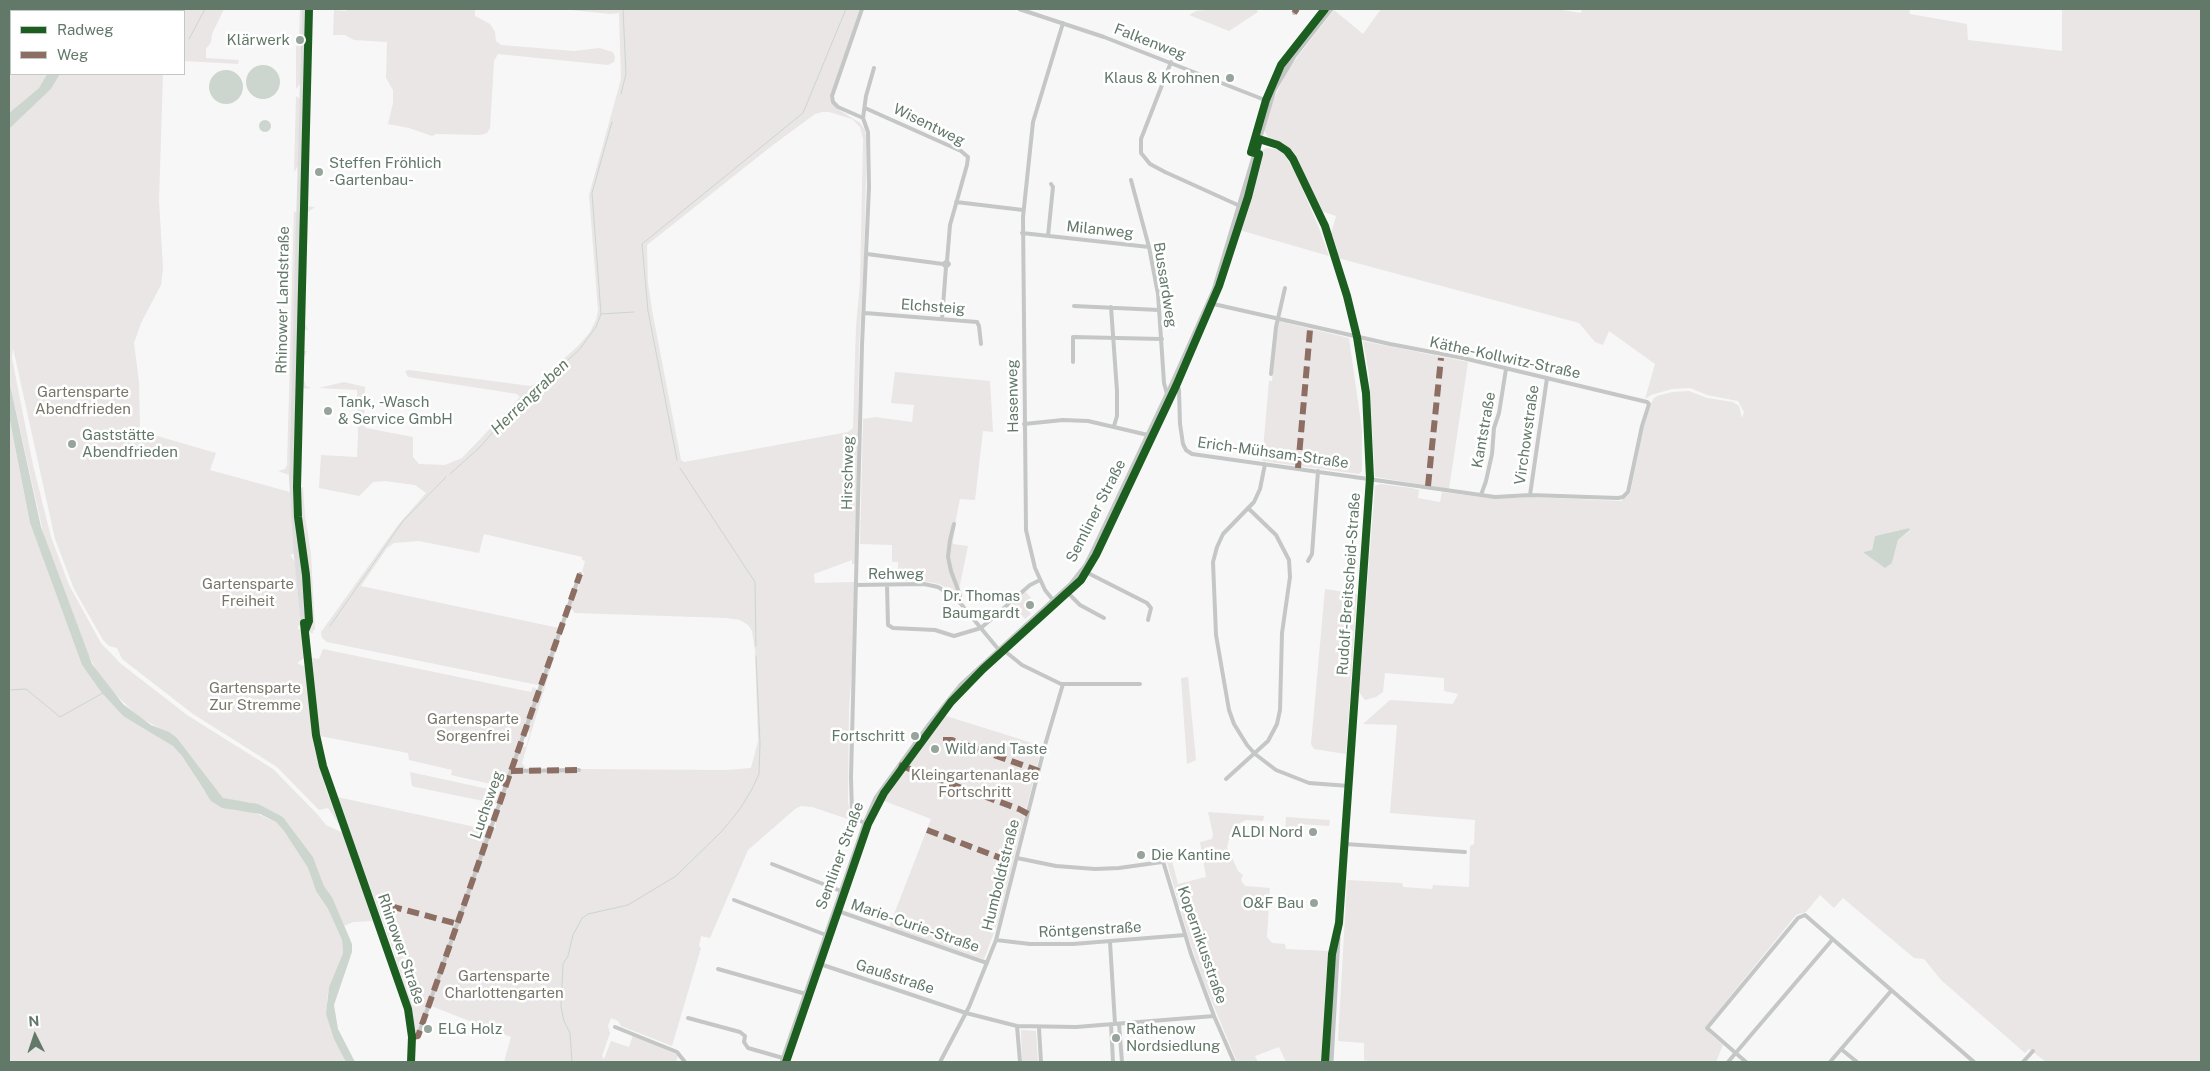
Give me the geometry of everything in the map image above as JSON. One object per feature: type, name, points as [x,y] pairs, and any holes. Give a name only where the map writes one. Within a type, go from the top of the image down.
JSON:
[{"type":"main road","name":"Rhinower Landstraße","points":[[305,9],[293,507],[316,735],[327,781],[352,847]]},
{"type":"main road","name":"Rhinower Straße","points":[[352,847],[408,1009],[412,1037],[411,1062]]},
{"type":"street","points":[[862,9],[832,96],[833,102],[856,117],[862,118],[874,68]]},
{"type":"street","name":"Falkenweg","points":[[1019,9],[1171,62],[1270,102]]},
{"type":"street","points":[[1294,13],[1297,9]]},
{"type":"street","name":"Semliner Straße","points":[[783,1060],[865,823],[876,798],[937,714],[961,685],[1065,590],[1082,570],[1168,394],[1209,303],[1270,102],[1286,68],[1331,9]]},
{"type":"street","name":"Hasenweg","points":[[1053,600],[1040,580],[1027,540],[1022,234],[1033,122],[1063,23]]},
{"type":"street","points":[[1171,62],[1141,139],[1144,158],[1158,168],[1240,206]]},
{"type":"street","name":"Wisentweg","points":[[865,108],[960,151],[968,157],[950,225],[945,264],[942,319]]},
{"type":"street","name":"Hirschweg","points":[[862,118],[868,132],[869,168],[856,585],[852,814],[856,819],[865,823]]},
{"type":"street","name":"Rudolf-Breitscheid-Straße","points":[[1259,139],[1278,145],[1287,151],[1293,159],[1325,226],[1347,296],[1366,394],[1370,478],[1338,930],[1332,1062]]},
{"type":"street","name":"Bussardweg","points":[[1131,180],[1149,247],[1159,310],[1164,383],[1168,394]]},
{"type":"street","name":"Milanweg","points":[[1048,236],[1053,187],[1051,184]]},
{"type":"street","points":[[956,202],[1023,210]]},
{"type":"street","name":"Milanweg","points":[[1022,234],[1149,247]]},
{"type":"street","points":[[867,254],[945,264]]},
{"type":"street","points":[[1271,374],[1277,319],[1285,288]]},
{"type":"street","name":"Käthe-Kollwitz-Straße","points":[[1209,303],[1356,337],[1463,358],[1647,402],[1649,404],[1642,426],[1628,492]]},
{"type":"street","points":[[1074,306],[1159,310]]},
{"type":"street","points":[[1111,307],[1117,391],[1117,416],[1114,426]]},
{"type":"street","name":"Elchsteig","points":[[865,313],[977,322],[982,344]]},
{"type":"street","points":[[1073,362],[1072,337],[1162,339]]},
{"type":"street","name":"Kantstraße","points":[[1481,495],[1492,454],[1494,428],[1499,413],[1506,369]]},
{"type":"street","name":"Virchowstraße","points":[[1530,495],[1547,378]]},
{"type":"street","name":"Erich-Mühsam-Straße","points":[[1172,384],[1179,390],[1180,436],[1188,453],[1495,497],[1530,495],[1618,498],[1623,497],[1628,492]]},
{"type":"street","points":[[1024,424],[1072,420],[1114,426],[1148,435]]},
{"type":"street","points":[[1265,464],[1260,488],[1248,508],[1230,525],[1219,540],[1213,562],[1213,588],[1218,645],[1225,693],[1234,724],[1255,754],[1276,770],[1298,780],[1315,784],[1349,786]]},
{"type":"street","points":[[1308,561],[1312,554],[1318,471]]},
{"type":"street","points":[[1226,779],[1255,754],[1272,733],[1280,710],[1282,633],[1290,568],[1285,550],[1276,535],[1248,508]]},
{"type":"street","points":[[954,524],[948,548],[949,564],[958,586],[960,603]]},
{"type":"street","points":[[1082,570],[1147,603],[1151,608],[1148,620]]},
{"type":"street","name":"Luchsweg","points":[[412,1037],[418,1036],[580,574]]},
{"type":"street","points":[[887,584],[886,621],[893,628],[935,630],[954,636],[980,628],[1030,585],[1040,580]]},
{"type":"street","name":"Rehweg","points":[[856,585],[932,585],[952,595],[1000,649],[1022,665],[1063,684]]},
{"type":"street","points":[[1065,590],[1080,605],[1104,618]]},
{"type":"street","points":[[1063,684],[1140,684]]},
{"type":"street","name":"Humboldtstraße","points":[[940,1062],[966,1013],[996,940],[1063,684]]},
{"type":"street","points":[[511,771],[579,770]]},
{"type":"street","points":[[1345,844],[1465,852]]},
{"type":"street","name":"Kopernikusstraße","points":[[1017,858],[1056,866],[1095,869],[1162,860],[1185,935],[1214,1016],[1234,1062]]},
{"type":"street","name":"Semliner Straße","points":[[772,864],[841,891]]},
{"type":"street","points":[[734,900],[826,935]]},
{"type":"street","name":"Marie-Curie-Straße","points":[[835,910],[987,963]]},
{"type":"street","points":[[1746,1062],[1707,1028],[1798,918],[1805,915],[1974,1062]]},
{"type":"street","name":"Rudolf-Breitscheid-Straße","points":[[1325,1062],[1332,954],[1338,930]]},
{"type":"street","name":"Röntgenstraße","points":[[996,940],[1030,944],[1110,942],[1185,935]]},
{"type":"street","points":[[1728,1062],[1832,940]]},
{"type":"street","points":[[1110,942],[1115,1024],[1113,1062]]},
{"type":"street","name":"Gaußstraße","points":[[816,963],[966,1013],[1018,1026],[1039,1028],[1214,1016]]},
{"type":"street","points":[[718,969],[806,994]]},
{"type":"street","points":[[1830,1062],[1891,991]]},
{"type":"street","points":[[688,1018],[740,1032],[745,1036],[744,1042],[748,1048],[783,1060]]},
{"type":"street","points":[[1115,1024],[1122,1062]]},
{"type":"street","points":[[1018,1026],[1020,1062]]},
{"type":"street","points":[[615,1027],[678,1052],[685,1062]]},
{"type":"street","points":[[1039,1028],[1041,1062]]},
{"type":"street","points":[[1842,1048],[1857,1062]]},
{"type":"street","points":[[2023,1062],[2033,1051]]},
{"type":"green space","points":[[9,9],[80,9],[10,10],[10,75],[46,75],[39,88],[9,113]]},
{"type":"green space","points":[[224,9],[212,34],[211,42],[206,49],[206,58],[239,60],[238,64],[185,61],[185,10],[90,10]]},
{"type":"green space","points":[[300,9],[302,9],[300,84],[296,89],[296,47],[299,40]]},
{"type":"green space","points":[[347,9],[475,9],[475,16],[490,24],[495,32],[496,41],[501,45],[574,51],[599,48],[613,52],[615,57],[614,62],[608,65],[498,54],[494,61],[490,128],[487,133],[481,135],[436,134],[432,136],[409,128],[388,124],[393,103],[393,90],[386,78],[387,42],[354,40],[345,35],[333,35],[334,10],[346,11]]},
{"type":"green space","points":[[560,9],[860,9],[830,98],[836,108],[860,123],[865,130],[867,140],[864,262],[859,349],[856,563],[852,564],[852,560],[814,574],[815,583],[854,582],[856,619],[849,708],[848,802],[851,818],[859,825],[858,829],[853,826],[851,820],[812,807],[801,806],[795,809],[748,850],[710,938],[701,936],[699,946],[701,948],[672,1046],[621,1026],[618,1021],[611,1018],[608,1026],[610,1033],[602,1056],[604,1059],[611,1041],[629,1047],[633,1035],[678,1055],[676,1062],[504,1062],[511,1037],[431,1006],[492,829],[496,828],[495,825],[512,773],[579,769],[726,770],[751,768],[758,741],[755,651],[752,631],[748,625],[740,620],[727,618],[575,613],[570,607],[584,573],[582,572],[585,561],[582,560],[582,557],[484,534],[479,553],[419,541],[394,543],[387,548],[361,586],[559,628],[538,685],[327,642],[322,638],[321,632],[398,525],[426,493],[415,485],[385,481],[373,482],[359,496],[319,488],[321,455],[357,457],[358,435],[357,390],[319,388],[344,382],[365,387],[364,424],[366,428],[413,437],[413,457],[419,464],[445,465],[462,458],[520,397],[517,394],[408,377],[405,371],[530,386],[537,383],[578,346],[590,332],[596,320],[598,310],[589,195],[621,79],[619,13],[611,14]],"holes":[[[829,112],[852,119],[860,127],[863,139],[860,283],[856,326],[853,428],[848,432],[684,462],[681,460],[652,310],[648,283],[647,245],[815,114]]]},
{"type":"green space","points":[[1256,9],[1258,12],[1229,31],[1189,15],[1196,11]]},
{"type":"green space","points":[[1381,9],[1556,9],[1581,13],[1582,9],[1909,9],[1910,14],[1967,24],[1968,40],[2062,51],[2062,9],[2201,9],[2201,1062],[2046,1062],[2029,1049],[2025,1053],[1941,980],[1924,959],[1914,958],[1843,898],[1834,908],[1820,895],[1806,912],[1796,915],[1706,1026],[1709,1033],[1723,1045],[1716,1062],[1374,1062],[1364,1060],[1364,1043],[1338,1041],[1347,880],[1402,883],[1403,887],[1432,889],[1433,885],[1469,887],[1470,846],[1474,844],[1475,820],[1390,813],[1397,725],[1363,724],[1390,700],[1453,704],[1458,694],[1444,691],[1444,678],[1385,673],[1383,692],[1376,697],[1365,700],[1359,692],[1375,486],[1380,484],[1412,488],[1419,490],[1418,498],[1440,502],[1442,492],[1490,498],[1530,497],[1621,501],[1630,494],[1644,424],[1653,399],[1657,396],[1672,392],[1689,391],[1707,398],[1733,402],[1739,406],[1742,418],[1744,412],[1738,401],[1707,395],[1690,388],[1672,389],[1651,395],[1645,399],[1655,364],[1609,331],[1603,345],[1595,342],[1579,323],[1338,258],[1331,234],[1336,216],[1321,211],[1297,157],[1281,142],[1268,137],[1264,131],[1273,101],[1288,69],[1334,10],[1363,34]],"holes":[[[1909,528],[1910,531],[1898,540],[1892,563],[1863,552],[1872,550],[1875,536]]]},
{"type":"green space","points":[[59,75],[163,75],[159,200],[163,268],[161,285],[141,323],[134,343],[139,382],[140,431],[216,453],[210,470],[290,492],[295,553],[290,555],[295,562],[301,624],[298,626],[298,629],[302,630],[304,658],[297,663],[305,667],[314,747],[326,789],[340,826],[328,808],[319,810],[277,767],[193,714],[122,659],[117,648],[109,646],[103,640],[74,589],[55,539],[13,348],[12,358],[33,465],[51,537],[69,585],[101,643],[120,663],[187,715],[273,769],[326,825],[343,833],[361,881],[372,921],[353,922],[344,926],[332,897],[324,886],[313,857],[283,817],[250,802],[231,801],[223,798],[177,738],[139,717],[113,692],[99,675],[87,653],[45,541],[9,380],[9,129],[51,89]]},
{"type":"green space","points":[[296,96],[300,99],[298,166],[294,172]]},
{"type":"green space","points":[[1266,148],[1277,149],[1284,153],[1297,176],[1329,256],[1236,229],[1258,153]]},
{"type":"green space","points":[[305,206],[315,207],[308,212],[305,323],[308,330],[302,329]]},
{"type":"green space","points":[[294,211],[297,213],[289,475],[278,471],[285,469],[287,465]]},
{"type":"green space","points":[[1278,321],[1349,338],[1362,430],[1362,471],[1359,474],[1262,461],[1269,381],[1272,381]]},
{"type":"green space","points":[[1363,341],[1468,362],[1449,489],[1375,477],[1369,374]]},
{"type":"green space","points":[[301,351],[307,351],[304,357],[304,380],[306,386],[311,388],[299,389]]},
{"type":"green space","points":[[895,372],[990,381],[993,432],[983,431],[975,500],[960,499],[956,519],[953,544],[968,546],[958,594],[939,584],[923,581],[898,581],[898,562],[892,562],[892,545],[860,544],[863,419],[875,417],[912,422],[914,405],[891,403]]},
{"type":"green space","points":[[9,416],[30,523],[82,665],[101,692],[123,716],[173,745],[204,791],[232,810],[253,812],[276,822],[308,868],[316,891],[328,909],[342,940],[343,953],[329,987],[327,1000],[346,1062],[9,1062]]},
{"type":"green space","points":[[297,487],[303,487],[311,554],[315,630],[313,630],[313,633],[310,633],[305,555],[299,518]]},
{"type":"green space","points":[[1325,589],[1357,594],[1346,754],[1314,749],[1311,744]]},
{"type":"green space","points":[[1025,591],[1031,598],[1023,605],[1031,614],[1025,619],[1011,603]]},
{"type":"green space","points":[[564,624],[522,763],[526,769],[516,769],[514,768],[521,746],[526,747],[530,733],[527,730]]},
{"type":"green space","name":"Gartensparte Sorgenfrei","points":[[323,649],[531,692],[533,687],[535,688],[537,691],[504,787],[451,775],[452,770],[409,760],[408,753],[320,736],[312,658],[319,659]]},
{"type":"green space","points":[[1188,677],[1196,760],[1187,764],[1181,678]]},
{"type":"green space","name":"Kleingartenanlage Fortschritt","points":[[943,715],[1042,746],[998,922],[984,959],[889,927],[931,819],[882,800]]},
{"type":"green space","points":[[410,772],[502,792],[498,804],[415,787],[412,786]]},
{"type":"green space","name":"Gartensparte Charlottengarten","points":[[337,797],[489,830],[419,1031],[415,1031],[412,1012],[393,950]]},
{"type":"green space","points":[[1208,812],[1264,816],[1263,821],[1246,820],[1232,829],[1227,847],[1238,871],[1243,875],[1241,880],[1245,886],[1270,888],[1267,937],[1272,943],[1285,944],[1286,949],[1328,951],[1321,1062],[1286,1062],[1279,1047],[1255,1056],[1258,1062],[1237,1062],[1203,980],[1166,859],[1166,854],[1170,853],[1178,884],[1206,877],[1200,842],[1212,839],[1213,834]]},
{"type":"green space","points":[[1286,817],[1330,820],[1329,826],[1298,824],[1297,836],[1291,836],[1285,832]]},
{"type":"green space","points":[[1021,1030],[1036,1031],[1038,1062],[1022,1062]]},
{"type":"shaded area","points":[[263,65],[270,66],[275,70],[279,75],[279,89],[275,94],[270,98],[263,99],[256,98],[251,94],[247,89],[246,82],[247,75],[251,70],[256,66]]},
{"type":"shaded area","points":[[226,70],[238,75],[243,87],[238,99],[226,104],[214,99],[209,87],[214,75]]},
{"type":"shaded area","points":[[46,75],[59,75],[51,89],[9,129],[9,113],[39,88]]},
{"type":"shaded area","points":[[263,120],[267,120],[271,126],[267,132],[263,132],[259,128],[259,124]]},
{"type":"shaded area","points":[[9,380],[41,527],[92,664],[123,704],[151,725],[169,732],[177,738],[223,798],[258,804],[283,817],[313,857],[324,886],[332,897],[352,944],[352,952],[334,1005],[338,1029],[355,1062],[346,1062],[334,1039],[326,1014],[329,987],[343,953],[342,940],[328,909],[316,891],[308,868],[284,831],[276,822],[260,814],[222,808],[211,801],[182,756],[173,746],[123,716],[101,692],[82,665],[30,523],[9,416]]},
{"type":"shaded area","points":[[1909,528],[1910,530],[1898,540],[1892,563],[1885,568],[1863,552],[1872,550],[1875,536]]},
{"type":"waterway","points":[[189,39],[205,9]]},
{"type":"waterway","name":"Herrengraben","points":[[621,94],[626,74],[623,9]]},
{"type":"waterway","points":[[677,460],[648,311],[642,244],[803,113],[846,9]]},
{"type":"waterway","name":"Herrengraben","points":[[450,474],[480,447],[513,409],[579,350],[596,327],[601,314],[592,193],[612,122]]},
{"type":"waterway","name":"Herrengraben","points":[[601,314],[634,312]]},
{"type":"waterway","points":[[680,468],[755,582],[756,646]]},
{"type":"waterway","name":"Herrengraben","points":[[330,626],[403,521],[446,477]]},
{"type":"waterway","points":[[572,1062],[570,1033],[564,1021],[561,1007],[563,964],[568,956],[573,935],[582,918],[588,914],[628,905],[676,876],[722,831],[740,809],[759,774],[760,743],[756,656]]},
{"type":"waterway","points":[[9,690],[26,689],[60,717],[103,693]]},
{"type":"marked path","points":[[1294,13],[1297,9]]},
{"type":"marked path","points":[[1298,468],[1310,330]]},
{"type":"marked path","points":[[1428,486],[1441,358]]},
{"type":"marked path","points":[[412,1037],[418,1036],[580,574]]},
{"type":"marked path","points":[[943,740],[952,740],[1039,771]]},
{"type":"marked path","points":[[899,765],[1028,814]]},
{"type":"marked path","points":[[511,771],[579,770]]},
{"type":"marked path","points":[[927,830],[1011,862]]},
{"type":"marked path","points":[[390,906],[458,924]]},
{"type":"cycle path","points":[[305,631],[309,621],[306,575],[298,517],[297,487],[309,9]]},
{"type":"cycle path","points":[[786,1062],[868,824],[884,793],[951,702],[983,669],[1081,580],[1096,555],[1176,386],[1219,286],[1248,197],[1259,154],[1251,152],[1266,100],[1281,65],[1325,9]]},
{"type":"cycle path","points":[[1256,151],[1259,139],[1278,145],[1287,151],[1293,159],[1325,226],[1347,296],[1357,337],[1366,393],[1370,478],[1339,923],[1332,954],[1325,1062]]},
{"type":"cycle path","points":[[304,623],[316,735],[323,766],[408,1009],[412,1037],[411,1062]]},
{"type":"place","name":"Klärwerk","points":[[300,40]]},
{"type":"place","name":"Klaus & Krohnen","points":[[1230,78]]},
{"type":"place","name":"Steffen Fröhlich -Gartenbau-","points":[[319,172]]},
{"type":"place","name":"Tank, -Wasch & Service GmbH","points":[[328,411]]},
{"type":"place","name":"Gaststätte Abendfrieden","points":[[72,444]]},
{"type":"place","name":"Dr. Thomas Baumgardt","points":[[1030,605]]},
{"type":"place","name":"Fortschritt","points":[[915,736]]},
{"type":"place","name":"Wild and Taste","points":[[935,749]]},
{"type":"place","name":"ALDI Nord","points":[[1313,832]]},
{"type":"place","name":"Die Kantine","points":[[1141,855]]},
{"type":"place","name":"O&F Bau","points":[[1314,903]]},
{"type":"place","name":"ELG Holz","points":[[428,1029]]},
{"type":"place","name":"Rathenow Nordsiedlung","points":[[1116,1038]]},
{"type":"park label","name":"Gartensparte Abendfrieden","points":[[83,400]]},
{"type":"park label","name":"Gartensparte Freiheit","points":[[248,592]]},
{"type":"park label","name":"Gartensparte Zur Stremme","points":[[255,696]]}]
